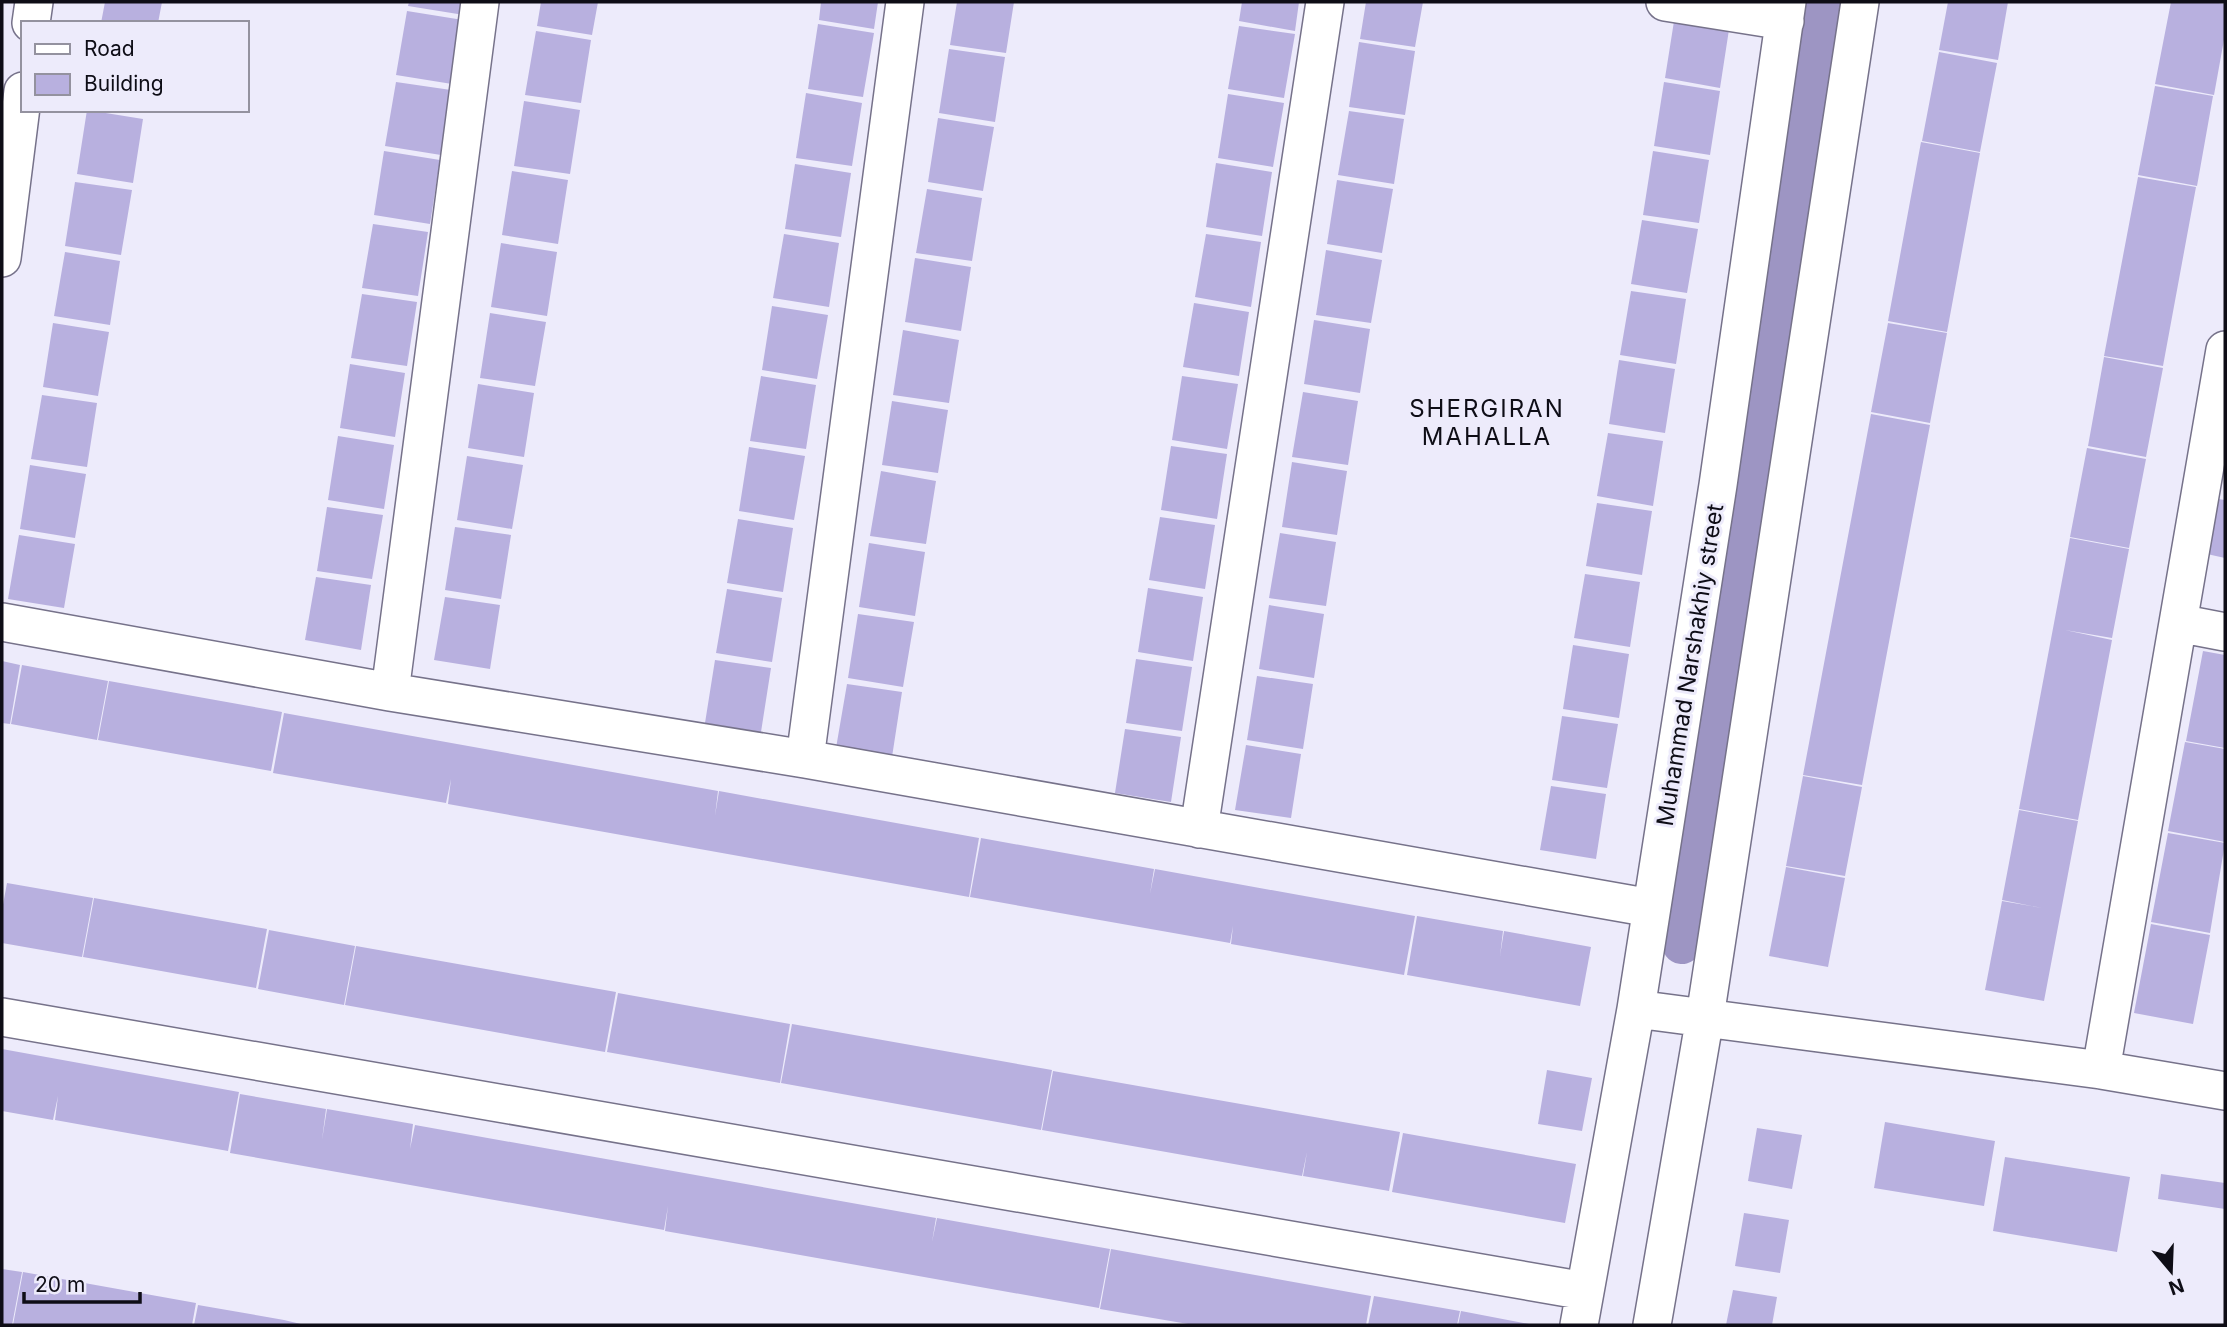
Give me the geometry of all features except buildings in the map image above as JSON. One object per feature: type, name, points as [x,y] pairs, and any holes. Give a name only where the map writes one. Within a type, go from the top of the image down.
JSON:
[{"type":"street","points":[[31,21],[34,2]]},
{"type":"street","points":[[390,692],[480,2]]},
{"type":"street","points":[[805,759],[905,2]]},
{"type":"street","points":[[1199,829],[1325,2]]},
{"type":"street","points":[[1665,2],[1786,11]]},
{"type":"street","points":[[1652,1325],[1704,1017],[1860,2]]},
{"type":"street","name":"Muhammad Narshakhiy street","points":[[1582,1308],[1636,1009],[1718,485],[1786,11]]},
{"type":"street","points":[[2,258],[21,107]]},
{"type":"street","points":[[2101,1070],[2225,350]]},
{"type":"street","points":[[2,622],[390,692],[805,759],[1651,908]]},
{"type":"street","points":[[2178,622],[2225,632]]},
{"type":"street","points":[[1636,1009],[2101,1070],[2225,1091]]},
{"type":"street","points":[[2,1017],[1582,1308]]},
{"type":"waterway","points":[[1682,944],[1824,2]]},
{"type":"district","name":"SHERGIRAN MAHALLA","points":[[1487,422]]}]
